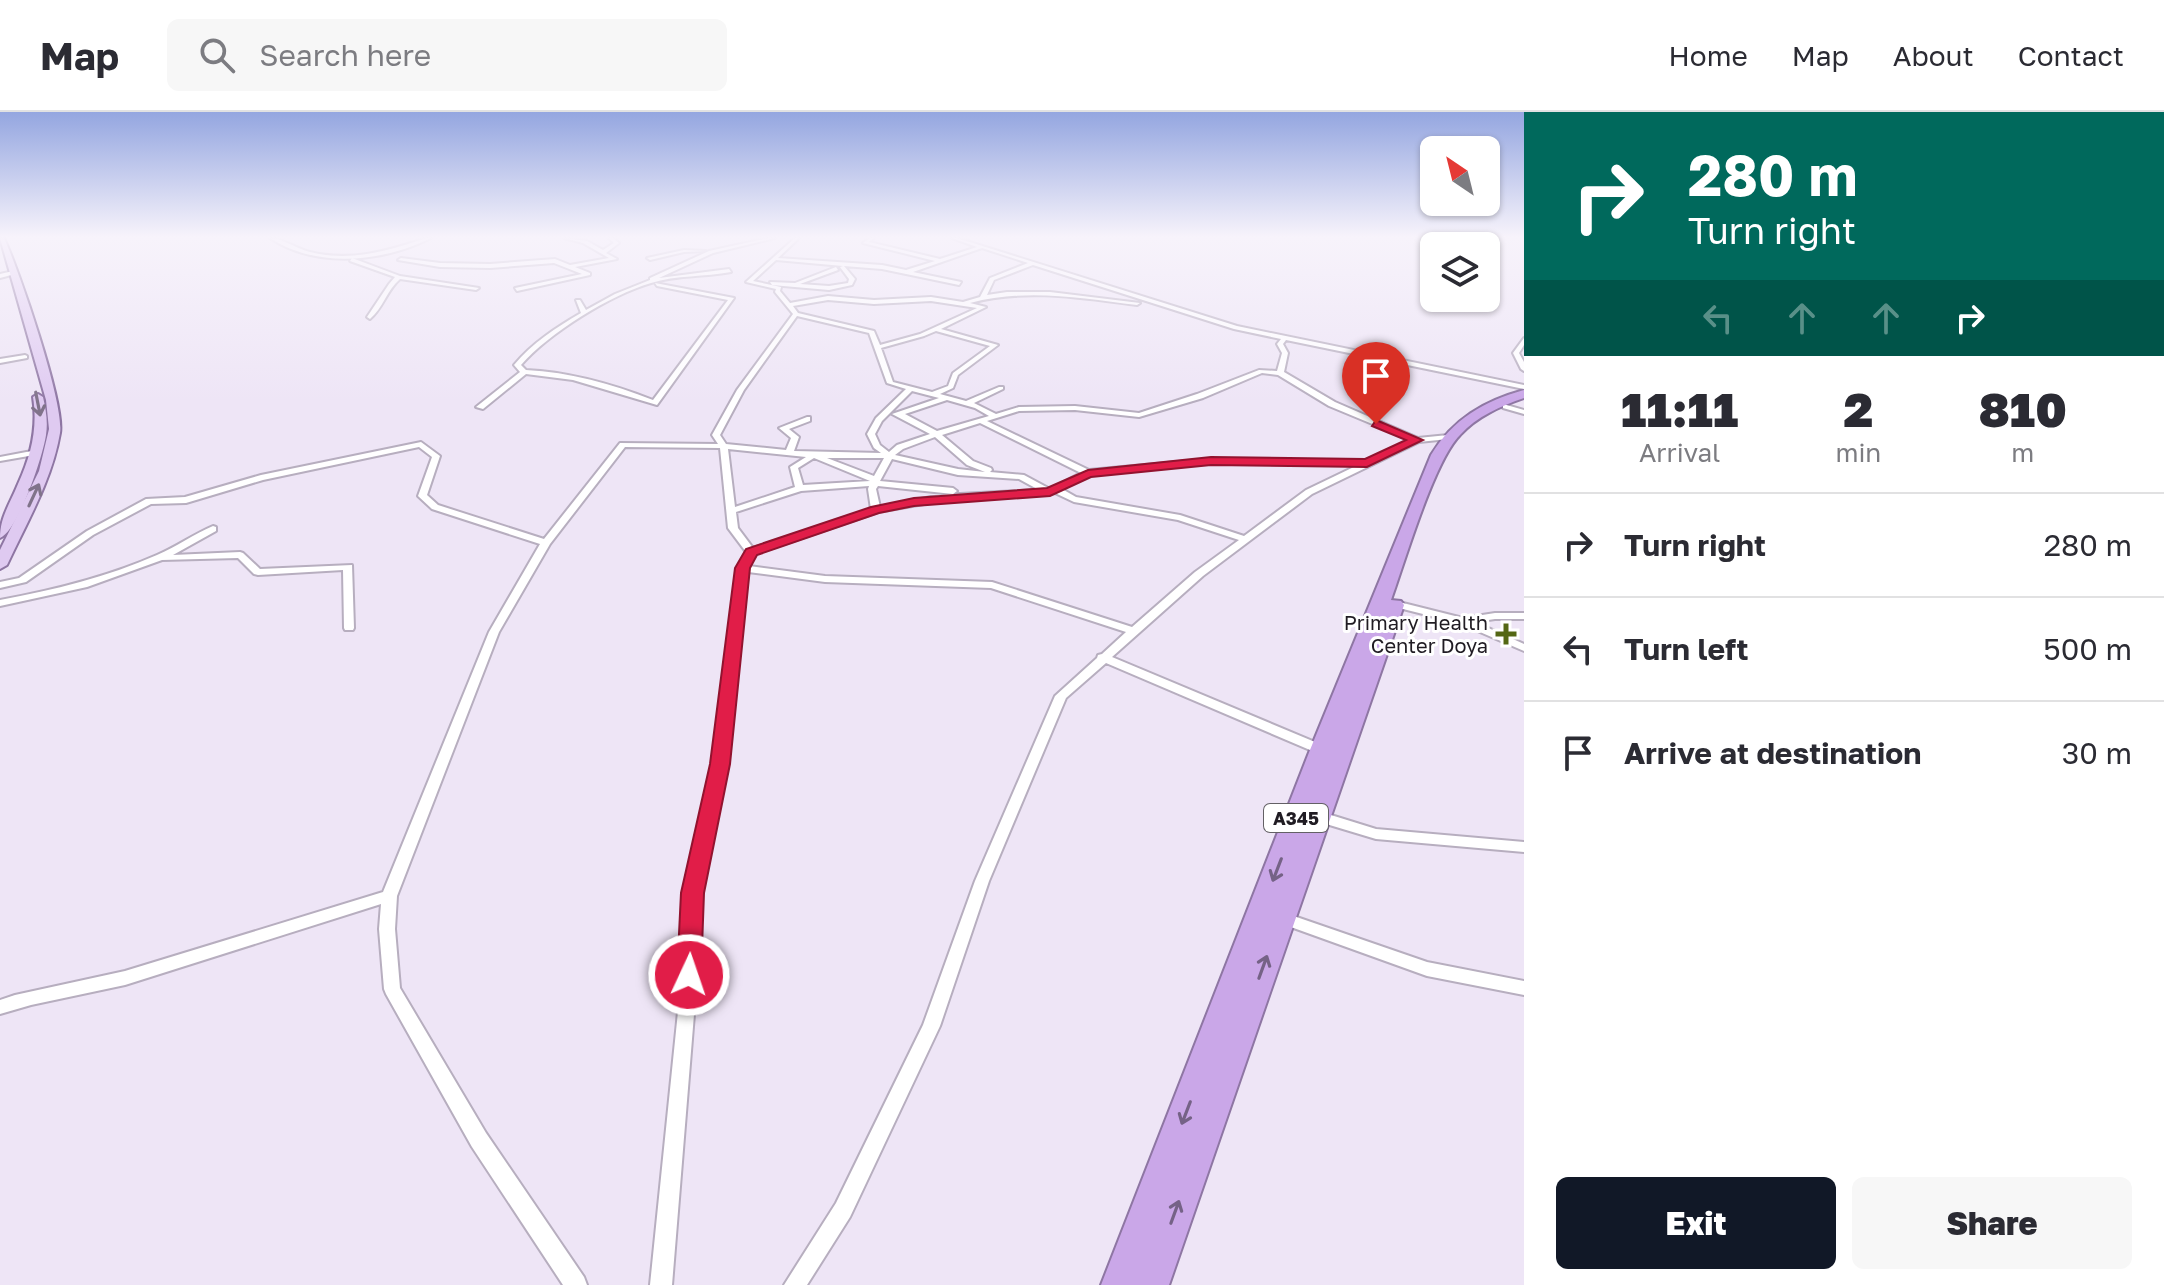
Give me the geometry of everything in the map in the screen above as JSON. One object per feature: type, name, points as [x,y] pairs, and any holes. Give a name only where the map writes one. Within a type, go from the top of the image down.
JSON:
[{"type":"highway","name":"A345","points":[[1121,1285],[1427,480],[1448,437],[1479,412],[1520,403]]},
{"type":"highway","name":"A345","points":[[1149,1285],[1452,449],[1469,429],[1520,403]]},
{"type":"main road","points":[[0,534],[37,452],[42,430],[40,405],[8,293]]},
{"type":"main road","points":[[0,565],[45,471],[55,429],[51,400],[10,293]]},
{"type":"street","points":[[370,317],[387,293]]},
{"type":"street","points":[[524,372],[517,365],[533,347],[585,314],[628,293]]},
{"type":"street","points":[[480,407],[524,372],[552,373],[613,387],[654,403],[732,299],[702,293]]},
{"type":"street","points":[[779,293],[796,314],[870,331],[879,347],[890,383],[967,403],[992,414]]},
{"type":"street","points":[[828,298],[833,293]]},
{"type":"street","points":[[983,297],[985,293]]},
{"type":"street","points":[[962,304],[983,297],[1023,293]]},
{"type":"street","points":[[1053,293],[1163,307]]},
{"type":"street","points":[[1122,293],[1283,340],[1524,387]]},
{"type":"street","points":[[791,305],[828,298],[888,302],[931,299],[983,307],[936,329],[879,347]]},
{"type":"street","points":[[578,301],[585,314]]},
{"type":"street","points":[[751,552],[733,528],[724,446],[716,435],[718,426],[796,314]]},
{"type":"street","points":[[933,394],[951,387],[955,374],[996,346],[936,329]]},
{"type":"street","points":[[1280,373],[1285,353],[1280,344],[1283,340]]},
{"type":"street","points":[[1524,340],[1516,353],[1524,369]]},
{"type":"street","points":[[0,361],[25,357]]},
{"type":"street","points":[[876,510],[872,501],[875,482],[889,456],[900,447],[981,421],[992,414],[1019,409],[1075,408],[1135,416],[1200,396],[1254,373],[1280,373],[1332,404],[1417,440]]},
{"type":"street","points":[[889,456],[871,436],[874,426],[911,388]]},
{"type":"street","points":[[967,403],[1001,388]]},
{"type":"street","points":[[887,414],[900,414],[947,398]]},
{"type":"street","points":[[900,414],[936,434],[975,465],[1007,476]]},
{"type":"street","points":[[789,452],[795,437],[783,428],[807,419]]},
{"type":"street","points":[[981,421],[1088,473]]},
{"type":"street","points":[[795,1285],[843,1210],[931,1026],[982,881],[1061,696],[1133,631],[1245,539],[1309,492],[1417,440],[1448,437]]},
{"type":"street","points":[[0,585],[22,580],[90,533],[149,501],[186,500],[261,478],[421,444],[436,456],[422,496],[428,502],[443,512],[462,514],[546,543]]},
{"type":"street","points":[[576,1285],[479,1140],[392,989],[387,929],[389,896],[494,632],[546,543],[623,445],[724,446],[814,455],[852,453],[889,456],[958,472],[1037,476]]},
{"type":"street","points":[[0,459],[37,452]]},
{"type":"street","points":[[814,455],[875,482]]},
{"type":"street","points":[[800,488],[794,467],[814,455]]},
{"type":"street","points":[[661,1285],[687,1002],[693,893],[720,764],[743,568],[751,552],[876,510],[941,498],[1053,491],[1088,473],[1219,460],[1367,463]]},
{"type":"street","points":[[1021,477],[1074,499],[1180,518],[1245,539]]},
{"type":"street","points":[[731,511],[800,488],[875,482],[1012,494]]},
{"type":"street","points":[[0,603],[64,591],[165,558],[213,529]]},
{"type":"street","points":[[165,558],[240,555],[258,572],[348,567],[349,628]]},
{"type":"street","points":[[743,568],[825,579],[992,585],[1133,631]]},
{"type":"street","points":[[1395,604],[1463,621],[1524,648]]},
{"type":"street","points":[[1463,621],[1524,616]]},
{"type":"street","points":[[1102,657],[1322,750]]},
{"type":"street","points":[[1318,816],[1376,834],[1524,847]]},
{"type":"street","points":[[0,1007],[23,999],[114,982],[389,896]]},
{"type":"street","points":[[1281,917],[1427,969],[1524,988]]},
{"type":"place","name":"Primary Health Center Doya","points":[[1506,634]]},
{"type":"route","points":[[689,975],[693,893],[720,764],[743,568],[751,552],[876,510],[914,502],[1050,492],[1088,473],[1117,473],[1219,460],[1367,463],[1417,440],[1376,424]]}]
